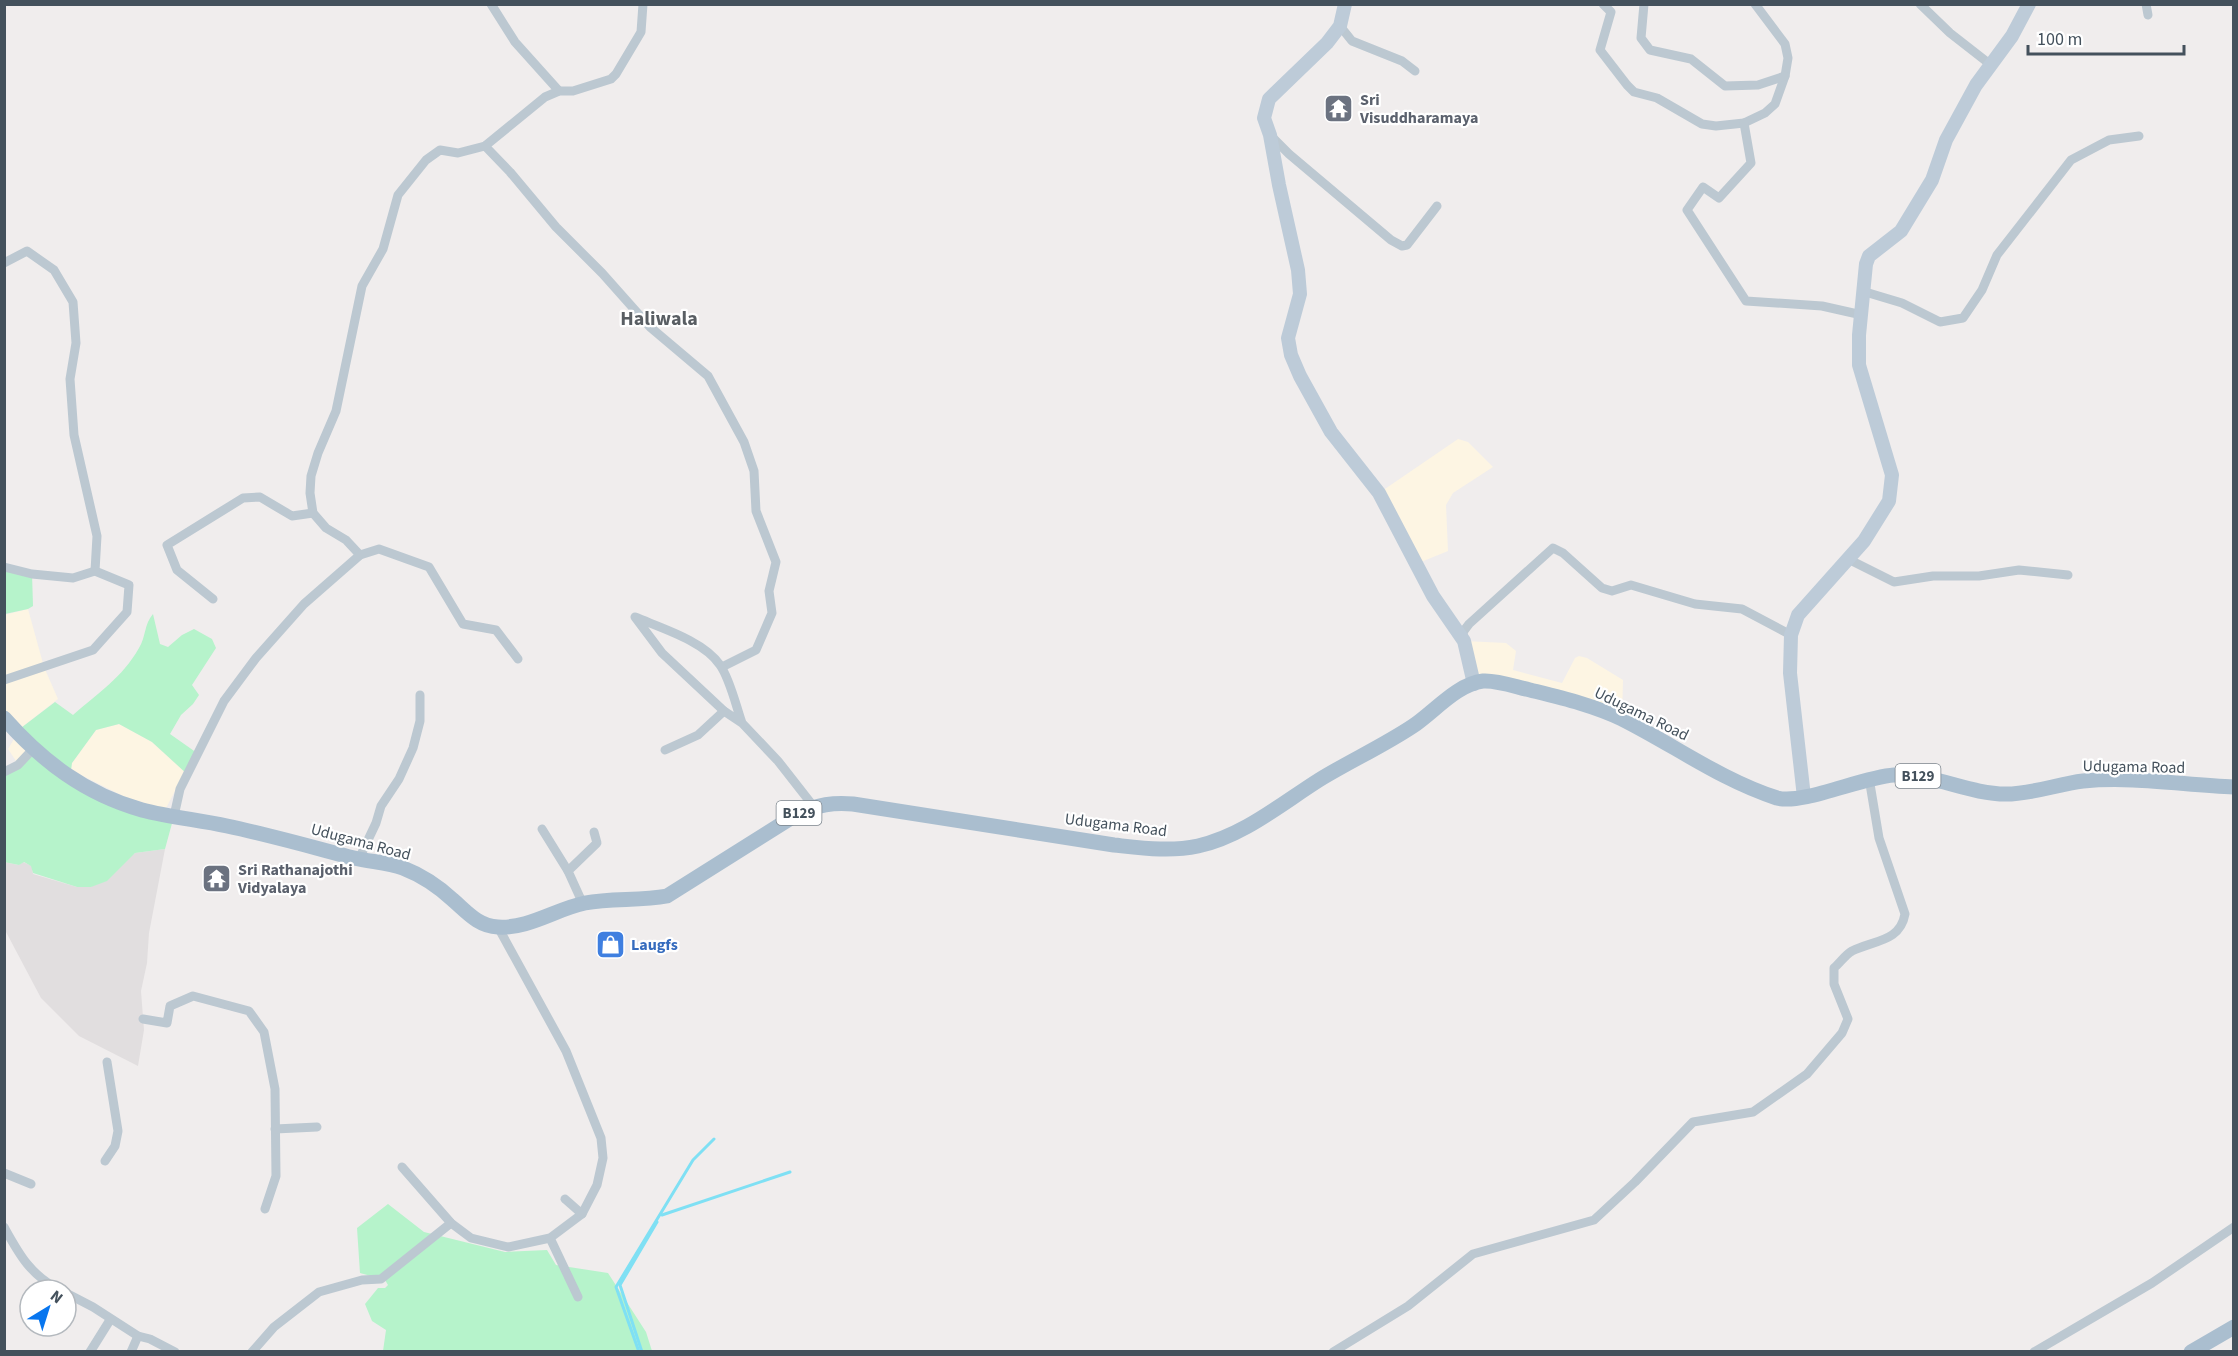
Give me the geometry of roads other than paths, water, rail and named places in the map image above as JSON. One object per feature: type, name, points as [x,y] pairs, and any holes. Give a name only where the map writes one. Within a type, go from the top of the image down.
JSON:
[{"type":"main road","name":"Udugama Road","points":[[4,717],[33,749],[70,777],[98,792],[142,810],[271,836],[359,859],[396,866],[436,885],[470,916],[484,925],[498,927],[520,925],[583,904],[609,900],[648,900],[667,896],[799,813],[831,803],[853,804],[1114,845],[1156,849],[1198,845],[1218,840],[1246,826],[1320,779],[1411,727],[1460,690],[1485,681],[1590,705],[1622,719],[1726,777],[1761,793],[1783,799],[1804,797],[1869,778],[1899,775],[1924,776],[2004,794],[2085,781],[2135,781],[2234,787]]},
{"type":"main road","points":[[2191,1352],[2234,1327]]},
{"type":"street","points":[[491,4],[515,42],[559,91]]},
{"type":"street","points":[[360,555],[346,540],[326,528],[313,513],[310,493],[311,476],[336,411],[362,286],[383,249],[398,195],[426,160],[440,150],[458,153],[485,146],[545,97],[559,91],[573,91],[611,79],[642,32],[643,4]]},
{"type":"street","points":[[1345,4],[1340,26],[1328,43],[1269,99],[1264,118],[1270,135],[1298,270],[1300,294],[1288,338],[1291,355],[1331,432],[1379,492],[1433,596],[1464,640]]},
{"type":"street","points":[[1603,4],[1611,12],[1600,50],[1627,85],[1635,92],[1657,98],[1702,124],[1716,126],[1744,123],[1765,113],[1775,104],[1785,76],[1788,58],[1785,44],[1755,4]]},
{"type":"street","points":[[1644,4],[1641,38],[1650,50],[1691,59],[1725,86],[1758,86],[1785,76]]},
{"type":"street","points":[[1920,4],[1950,33],[1991,65]]},
{"type":"street","points":[[1804,797],[1790,673],[1791,635],[1798,615],[1864,541],[1889,501],[1892,489],[1892,475],[1859,365],[1862,291],[1866,264],[1869,256],[1901,231],[1932,180],[1946,140],[1976,85],[2012,36],[2029,4]]},
{"type":"street","points":[[1340,26],[1352,41],[1402,61],[1415,71]]},
{"type":"street","points":[[1744,123],[1751,163],[1719,198],[1703,188],[1687,210],[1746,301],[1822,306],[1862,315]]},
{"type":"street","points":[[1270,135],[1289,154],[1373,225],[1402,246],[1407,245],[1437,206]]},
{"type":"street","points":[[1862,291],[1902,303],[1940,322],[1963,318],[1982,290],[1996,255],[2071,160],[2109,140],[2139,136]]},
{"type":"street","points":[[485,146],[556,227],[602,273],[650,327],[708,376],[744,442],[754,471],[756,511],[776,562],[769,591],[772,613],[756,650],[722,667]]},
{"type":"street","points":[[4,263],[27,251],[54,270],[74,302],[76,343],[70,379],[74,435],[97,536],[95,571]]},
{"type":"street","points":[[213,599],[177,570],[167,545],[243,498],[260,497],[292,516],[313,513]]},
{"type":"street","points":[[1474,684],[1463,632],[1553,548],[1563,553],[1602,588],[1612,591],[1631,585],[1695,604],[1742,609],[1791,635]]},
{"type":"street","points":[[174,816],[180,789],[224,701],[256,658],[304,604],[360,555],[379,549],[429,567],[463,624],[496,630],[518,659]]},
{"type":"street","points":[[1848,559],[1894,582],[1933,576],[1979,576],[2019,570],[2068,575]]},
{"type":"street","points":[[4,567],[41,575],[73,578],[95,571],[129,585],[127,612],[93,650],[4,681]]},
{"type":"street","points":[[742,723],[722,667],[711,654],[672,632],[635,617],[662,653],[724,711],[742,723],[778,761],[814,807]]},
{"type":"street","points":[[359,859],[376,823],[381,806],[399,779],[413,748],[420,721],[420,694]]},
{"type":"street","points":[[665,750],[698,735],[724,711]]},
{"type":"street","points":[[4,772],[18,765],[33,749]]},
{"type":"street","points":[[1333,1352],[1408,1306],[1473,1254],[1593,1220],[1635,1182],[1693,1122],[1753,1112],[1807,1074],[1842,1033],[1848,1019],[1834,984],[1834,968],[1850,952],[1895,934],[1903,926],[1905,914],[1879,838],[1869,778]]},
{"type":"street","points":[[542,829],[568,871],[583,904]]},
{"type":"street","points":[[568,871],[597,843],[594,832]]},
{"type":"street","points":[[402,1167],[451,1223],[471,1238],[508,1247],[550,1238],[582,1214],[597,1185],[603,1158],[601,1137],[566,1051],[498,927]]},
{"type":"street","points":[[143,1018],[167,1023],[170,1006],[193,996],[249,1011],[264,1032],[275,1089],[276,1176],[265,1209]]},
{"type":"street","points":[[105,1161],[116,1146],[118,1131],[107,1062]]},
{"type":"street","points":[[275,1129],[317,1126]]},
{"type":"street","points":[[4,1173],[31,1184]]},
{"type":"street","points":[[565,1199],[582,1214]]},
{"type":"street","points":[[252,1352],[274,1327],[319,1292],[362,1280],[381,1280],[451,1223]]},
{"type":"street","points":[[4,1227],[24,1262],[43,1278]]},
{"type":"street","points":[[2034,1352],[2152,1283],[2234,1227]]},
{"type":"street","points":[[550,1238],[578,1297]]},
{"type":"street","points":[[78,1299],[138,1336],[150,1339],[175,1352]]},
{"type":"street","points":[[90,1352],[110,1320]]},
{"type":"street","points":[[131,1352],[138,1336]]},
{"type":"waterway","points":[[639,1352],[616,1287],[693,1160],[714,1139]]},
{"type":"waterway","points":[[662,1215],[790,1172]]},
{"type":"waterway","points":[[642,1352],[620,1285],[657,1222]]},
{"type":"place","name":"Sri Visuddharamaya","points":[[1339,108]]},
{"type":"place","name":"Sri Rathanajothi Vidyalaya","points":[[217,878]]},
{"type":"place","name":"Laugfs","points":[[610,944]]},
{"type":"district","name":"Haliwala","points":[[659,318]]}]
